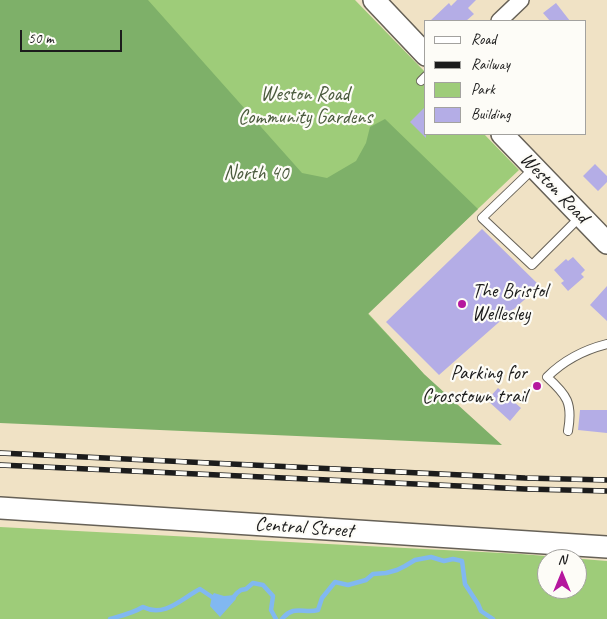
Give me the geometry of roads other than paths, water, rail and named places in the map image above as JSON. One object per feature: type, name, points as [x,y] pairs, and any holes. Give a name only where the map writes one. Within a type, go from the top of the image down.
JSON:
[{"type":"main road","points":[[374,0],[424,53]]},
{"type":"main road","name":"Weston Road","points":[[503,135],[607,243]]},
{"type":"main road","name":"Central Street","points":[[0,508],[607,547]]},
{"type":"street","points":[[500,20],[521,0]]},
{"type":"lane","points":[[535,168],[482,218],[532,265],[581,216]]},
{"type":"lane","points":[[568,431],[570,414],[567,398],[559,387],[547,377],[557,367],[573,357],[586,350],[607,344]]},
{"type":"water","points":[[214,593],[224,596],[235,595],[236,599],[220,617],[210,606]]},
{"type":"waterway","points":[[282,619],[291,612],[318,610],[322,598],[335,582],[348,585],[366,580],[373,574],[397,570],[415,560],[431,557],[444,561],[453,559],[462,561],[465,584],[481,611],[493,619]]},
{"type":"waterway","points":[[231,600],[237,593],[253,583],[263,585],[273,596],[271,610],[276,619]]},
{"type":"waterway","points":[[110,619],[131,613],[143,607],[151,610],[166,609],[200,589],[215,599]]},
{"type":"railway","points":[[0,453],[525,478],[607,480]]},
{"type":"railway","points":[[0,465],[525,489],[607,491]]},
{"type":"place","name":"The Bristol Wellesley","points":[[462,304]]},
{"type":"place","name":"Parking for Crosstown trail","points":[[537,386]]},
{"type":"park label","name":"Weston Road Community Gardens","points":[[305,106]]},
{"type":"park label","name":"North 40","points":[[256,174]]}]
